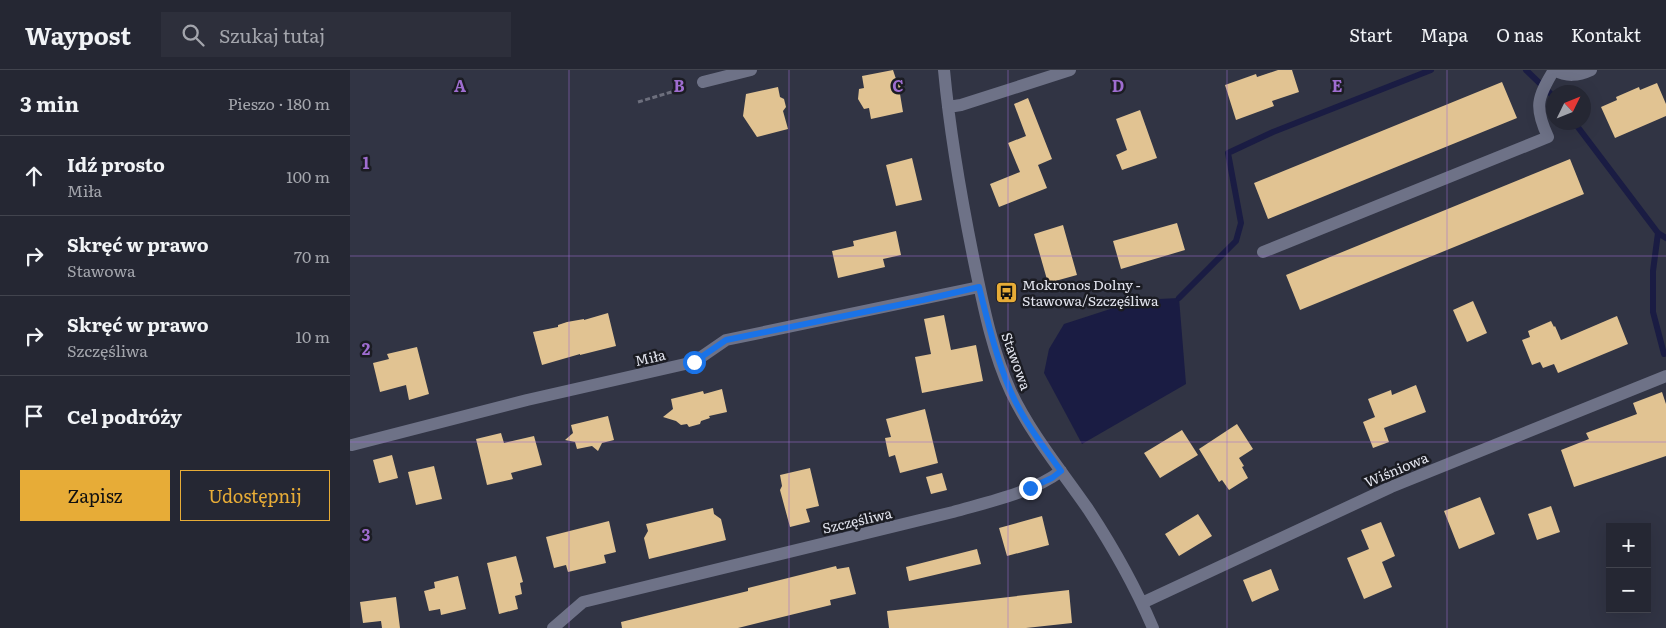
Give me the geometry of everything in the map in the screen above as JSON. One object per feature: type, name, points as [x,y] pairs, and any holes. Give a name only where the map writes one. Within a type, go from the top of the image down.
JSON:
[{"type":"street","points":[[703,82],[751,70]]},
{"type":"street","name":"Stawowa","points":[[944,70],[954,158],[979,287],[1000,365],[1034,435],[1061,471],[1113,548],[1130,578],[1153,628]]},
{"type":"street","points":[[948,107],[961,106],[1070,70]]},
{"type":"street","points":[[1263,252],[1548,137],[1541,122],[1538,105],[1541,94],[1554,70],[1561,74],[1572,76],[1591,70]]},
{"type":"street","name":"Miła","points":[[352,445],[527,400],[694,362],[726,340],[979,287]]},
{"type":"street","name":"Wiśniowa","points":[[1142,603],[1391,487],[1666,376]]},
{"type":"street","name":"Szczęśliwa","points":[[553,628],[583,602],[997,500],[1030,488],[1052,478],[1061,471]]},
{"type":"path","points":[[638,102],[703,82]]},
{"type":"shaded area","points":[[1179,298],[1186,384],[1082,444],[1044,373],[1049,349],[1064,324],[1138,300]]},
{"type":"building","points":[[893,70],[902,90],[900,94],[903,112],[871,119],[869,108],[864,109],[858,99],[859,89],[864,88],[862,76]]},
{"type":"building","points":[[1278,70],[1292,70],[1299,92],[1272,101],[1274,106],[1236,120],[1225,85],[1256,74],[1257,77]]},
{"type":"building","points":[[1502,82],[1517,118],[1268,219],[1254,183]]},
{"type":"building","points":[[1657,83],[1666,104],[1666,116],[1615,138],[1601,107],[1617,100],[1616,97],[1639,87],[1640,90]]},
{"type":"building","points":[[778,87],[780,97],[784,99],[786,107],[783,111],[788,129],[757,137],[743,116],[746,94]]},
{"type":"building","points":[[1028,98],[1052,159],[1038,165],[1047,188],[999,207],[990,184],[1020,172],[1008,143],[1026,136],[1014,104]]},
{"type":"building","points":[[1140,110],[1157,158],[1122,170],[1116,155],[1127,150],[1116,119]]},
{"type":"building","points":[[912,158],[922,200],[896,206],[886,165]]},
{"type":"building","points":[[1570,159],[1584,194],[1300,310],[1286,275]]},
{"type":"building","points":[[1177,223],[1185,250],[1121,269],[1113,241]]},
{"type":"building","points":[[1063,225],[1077,275],[1048,283],[1034,234]]},
{"type":"building","points":[[896,231],[901,255],[883,259],[885,267],[838,278],[832,251],[854,246],[853,241]]},
{"type":"building","points":[[1473,301],[1487,333],[1467,342],[1453,310]]},
{"type":"building","points":[[608,313],[616,346],[542,365],[533,332]]},
{"type":"building","points":[[944,315],[951,350],[976,345],[983,381],[922,393],[915,357],[931,354],[924,319]]},
{"type":"building","points":[[1617,316],[1628,344],[1558,373],[1554,364],[1543,368],[1540,362],[1532,365],[1522,340],[1530,337],[1528,331],[1551,321],[1561,340]]},
{"type":"building","points":[[417,347],[429,394],[409,400],[406,385],[380,392],[373,363],[389,359],[387,354]]},
{"type":"building","points":[[1416,385],[1426,412],[1384,428],[1389,442],[1373,448],[1363,422],[1375,417],[1368,399],[1391,390],[1392,395]]},
{"type":"building","points":[[722,389],[727,412],[709,416],[710,418],[701,421],[700,424],[689,427],[687,424],[681,425],[676,421],[663,417],[673,409],[671,399],[703,391],[704,394]]},
{"type":"building","points":[[1662,392],[1666,404],[1666,456],[1574,487],[1561,450],[1589,439],[1586,433],[1637,414],[1633,403]]},
{"type":"building","points":[[925,409],[938,463],[900,473],[895,455],[889,457],[885,438],[891,437],[886,419]]},
{"type":"building","points":[[608,416],[614,440],[602,443],[598,451],[592,446],[577,449],[575,442],[565,440],[573,433],[571,425]]},
{"type":"building","points":[[1237,424],[1253,449],[1239,458],[1248,478],[1229,490],[1222,480],[1219,482],[1199,449]]},
{"type":"building","points":[[1182,430],[1198,455],[1160,478],[1144,453]]},
{"type":"building","points":[[501,433],[504,443],[534,436],[542,465],[511,473],[513,479],[487,485],[476,439]]},
{"type":"building","points":[[392,455],[398,478],[379,483],[373,460]]},
{"type":"building","points":[[434,466],[442,499],[416,505],[408,472]]},
{"type":"building","points":[[810,468],[819,506],[806,509],[810,522],[790,527],[780,490],[782,486],[780,475]]},
{"type":"building","points":[[942,473],[947,490],[931,494],[926,477]]},
{"type":"building","points":[[1480,497],[1495,534],[1459,549],[1444,511]]},
{"type":"building","points":[[1551,506],[1560,532],[1537,540],[1528,514]]},
{"type":"building","points":[[713,508],[714,514],[721,519],[726,540],[649,559],[644,538],[648,531],[646,524]]},
{"type":"building","points":[[1198,514],[1212,536],[1179,556],[1165,534]]},
{"type":"building","points":[[1042,516],[1049,545],[1007,556],[999,528]]},
{"type":"building","points":[[609,521],[616,552],[604,555],[606,563],[568,572],[566,565],[554,568],[546,537]]},
{"type":"building","points":[[1381,522],[1395,556],[1382,562],[1392,587],[1364,599],[1347,558],[1369,549],[1361,530]]},
{"type":"building","points":[[977,549],[981,564],[909,581],[906,567]]},
{"type":"building","points":[[516,556],[523,582],[520,583],[522,594],[515,596],[518,609],[499,614],[487,563]]},
{"type":"building","points":[[836,566],[837,569],[849,567],[856,594],[830,600],[831,605],[738,628],[622,628],[621,622],[748,591],[748,588]]},
{"type":"building","points":[[1271,569],[1279,590],[1252,602],[1243,580]]},
{"type":"building","points":[[458,576],[466,609],[441,615],[440,609],[429,611],[424,591],[435,588],[434,582]]},
{"type":"building","points":[[1069,590],[1072,623],[1026,628],[889,628],[887,611]]},
{"type":"building","points":[[396,597],[400,628],[382,628],[381,621],[363,623],[360,602]]},
{"type":"waterway","points":[[1179,298],[1236,241],[1241,223],[1228,153],[1273,132],[1431,70]]},
{"type":"waterway","points":[[1526,70],[1546,89]]},
{"type":"waterway","points":[[1580,130],[1658,233],[1666,238]]},
{"type":"waterway","points":[[1658,233],[1653,271],[1653,312],[1664,354]]},
{"type":"place","name":"Mokronos Dolny - Stawowa/Szczęśliwa","points":[[1006,292]]},
{"type":"route","points":[[694,362],[726,340],[979,287],[1000,365],[1011,391],[1034,435],[1061,471],[1052,478],[1030,488]]}]
